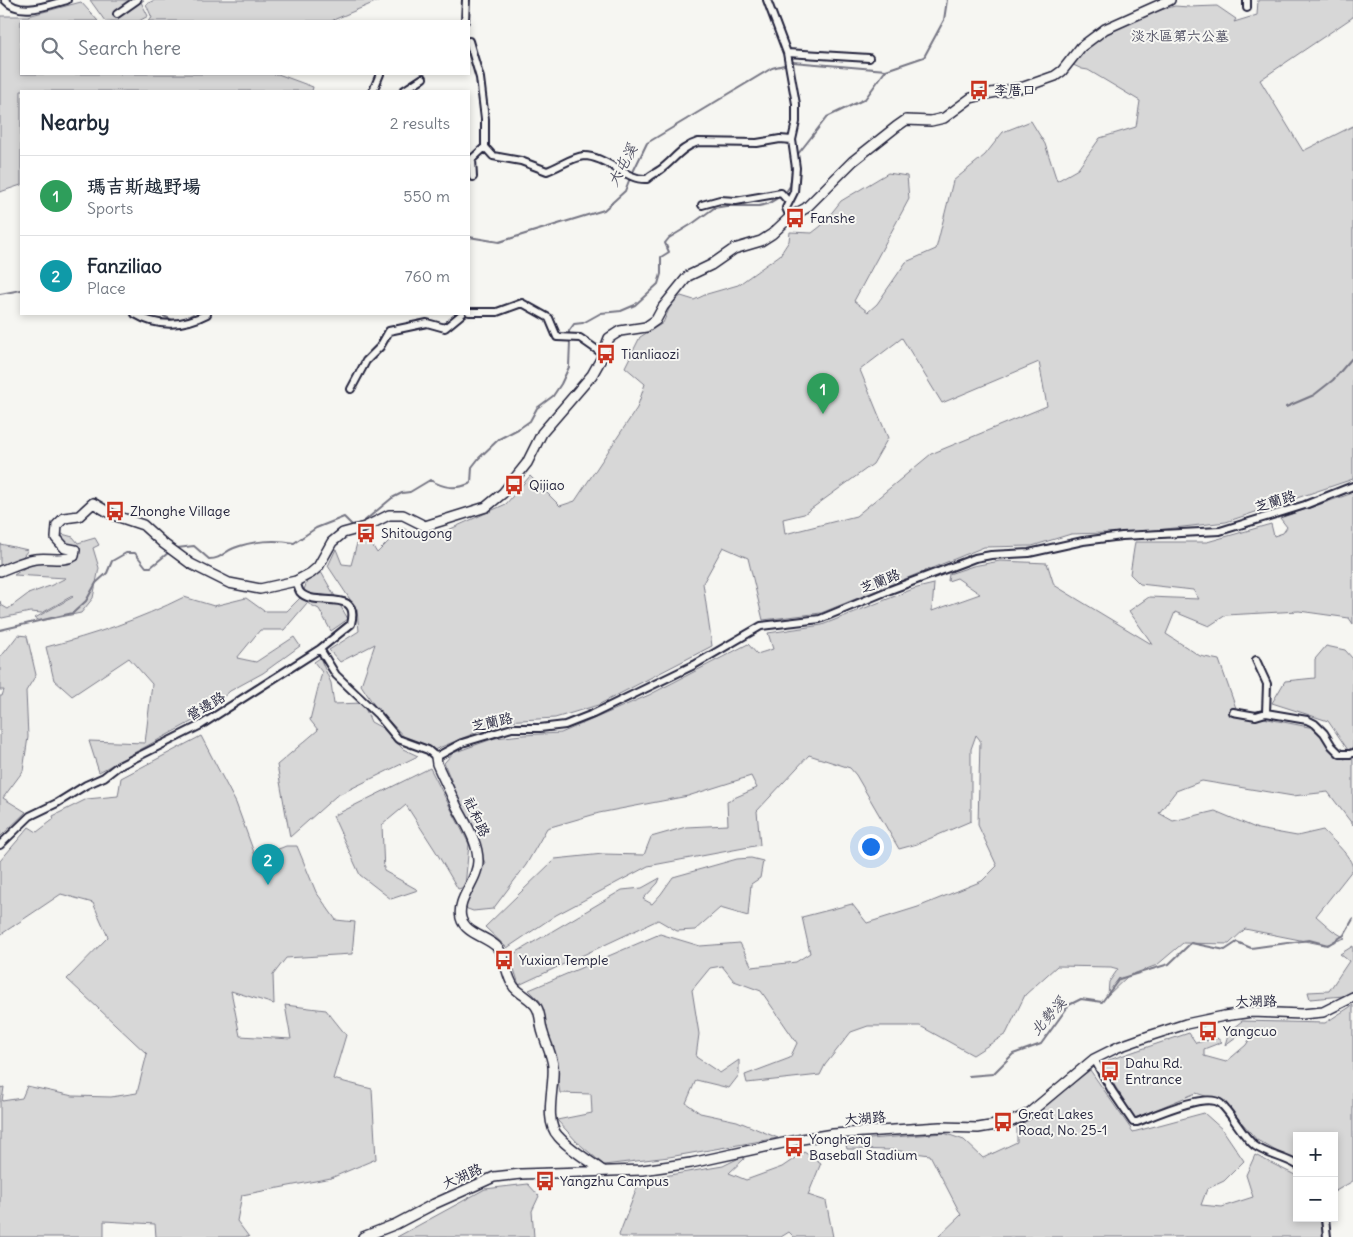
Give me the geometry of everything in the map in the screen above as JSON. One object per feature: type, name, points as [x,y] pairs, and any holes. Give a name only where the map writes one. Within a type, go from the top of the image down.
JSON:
[{"type":"street","points":[[5,0],[10,6],[25,9],[67,0]]},
{"type":"street","points":[[117,14],[137,0]]},
{"type":"street","points":[[464,20],[466,0]]},
{"type":"street","points":[[767,0],[788,53],[796,104],[796,122],[792,140],[796,168],[794,192],[786,208],[790,217]]},
{"type":"street","points":[[0,570],[32,559],[52,557],[66,560],[74,556],[75,550],[65,548],[56,538],[56,526],[64,518],[79,516],[93,503],[113,514],[143,525],[164,544],[191,564],[228,582],[260,589],[296,580],[311,573],[318,567],[332,542],[344,533],[365,527],[389,515],[403,515],[425,526],[486,507],[503,493],[527,463],[542,433],[592,375],[610,338],[620,331],[646,327],[656,320],[663,307],[688,276],[711,265],[734,249],[761,241],[790,217],[806,208],[853,161],[906,120],[931,121],[944,118],[971,98],[1024,87],[1055,76],[1062,71],[1081,48],[1105,29],[1170,0]]},
{"type":"street","points":[[1247,0],[1247,8]]},
{"type":"street","points":[[470,44],[480,78],[485,119],[485,148],[493,156],[521,161],[547,171],[584,156],[601,159],[643,180],[660,170],[690,144],[698,142],[750,143],[792,140]]},
{"type":"street","points":[[788,53],[870,58]]},
{"type":"street","points":[[374,90],[380,75]]},
{"type":"street","points":[[405,90],[423,78]]},
{"type":"street","points":[[473,177],[472,159],[485,148]]},
{"type":"street","points":[[702,205],[720,200],[736,201],[780,190],[788,201]]},
{"type":"street","points":[[470,312],[497,312],[522,303],[549,318],[557,337],[580,338],[603,354]]},
{"type":"street","points":[[136,315],[164,324],[186,323],[205,315]]},
{"type":"street","points":[[351,389],[366,361],[380,347],[388,331],[426,323],[445,328],[461,315]]},
{"type":"street","name":"芝蘭路","points":[[436,757],[462,743],[512,728],[540,728],[565,725],[594,714],[694,665],[761,626],[820,619],[975,558],[1029,553],[1083,541],[1122,536],[1220,531],[1305,505],[1353,486]]},
{"type":"street","name":"營邊路","points":[[0,846],[30,816],[104,777],[117,767],[201,725],[320,649],[351,624],[352,609],[350,606],[341,602],[308,597],[300,592],[296,580]]},
{"type":"street","points":[[320,649],[336,675],[378,715],[398,739],[428,750],[436,757]]},
{"type":"street","points":[[1256,660],[1267,684],[1266,713]]},
{"type":"street","points":[[1233,712],[1256,716],[1266,713],[1307,720],[1324,732],[1332,746],[1340,754],[1353,753]]},
{"type":"street","name":"社和路","points":[[436,757],[437,764],[477,849],[478,862],[476,871],[463,901],[460,916],[464,925],[497,948],[504,958],[509,978],[514,987],[536,1006],[553,1065],[552,1126],[558,1136],[603,1171]]},
{"type":"street","name":"大湖路","points":[[363,1237],[396,1224],[434,1204],[494,1177],[521,1174],[642,1170],[691,1164],[802,1139],[833,1134],[940,1127],[978,1128],[1008,1123],[1028,1114],[1094,1059],[1118,1047],[1186,1024],[1224,1016],[1252,1012],[1302,1014],[1323,1012],[1353,997]]},
{"type":"street","points":[[1094,1059],[1112,1091],[1134,1122],[1188,1103],[1212,1100],[1222,1105],[1244,1136],[1254,1145],[1293,1164]]},
{"type":"street","points":[[1325,1222],[1326,1237]]},
{"type":"green space","points":[[90,0],[144,0],[141,2],[148,16],[141,20],[104,20]]},
{"type":"green space","points":[[155,0],[380,0],[333,20],[149,20],[152,18],[146,4]]},
{"type":"green space","name":"淡水區第六公墓","points":[[1258,0],[1353,0],[1353,17],[1260,80],[1303,151],[1353,126],[1353,479],[1226,522],[1140,532],[1071,534],[1032,546],[984,547],[821,613],[763,620],[748,558],[723,547],[703,583],[712,646],[598,705],[555,718],[504,721],[434,750],[408,741],[374,705],[361,685],[375,644],[340,662],[329,650],[359,631],[357,610],[328,566],[336,549],[342,564],[351,565],[359,536],[365,533],[377,553],[402,528],[413,533],[446,531],[506,504],[530,476],[560,506],[575,501],[637,408],[645,384],[625,367],[640,337],[663,323],[672,302],[681,296],[694,300],[738,285],[780,255],[789,241],[790,232],[812,233],[821,226],[841,201],[888,173],[907,176],[909,199],[854,301],[868,312],[877,304],[906,262],[936,249],[953,181],[985,155],[1003,132],[1031,121],[1045,144],[1057,181],[1078,169],[1100,138],[1136,127],[1140,101],[1088,70],[1071,64],[1084,49],[1099,37],[1149,13],[1175,6],[1217,6],[1236,19],[1234,22],[1257,15]],"holes":[[[902,338],[942,403],[1039,362],[1047,406],[931,454],[856,516],[785,534],[783,519],[804,514],[873,464],[888,438],[860,370]]]},
{"type":"green space","points":[[81,2],[97,20],[20,20],[20,75],[281,75],[313,87],[312,90],[20,90],[20,185],[0,192],[0,16],[28,16]]},
{"type":"green space","points":[[1353,493],[1353,624],[1349,618],[1299,611],[1226,615],[1209,626],[1175,612],[1166,634],[1200,656],[1219,660],[1237,711],[1324,730],[1344,759],[1353,757],[1353,825],[1328,792],[1293,796],[1202,781],[1176,791],[1159,813],[1173,821],[1215,811],[1258,829],[1297,836],[1323,830],[1345,853],[1353,869],[1316,916],[1345,938],[1325,945],[1245,929],[1229,944],[1183,943],[1157,965],[1128,976],[1108,995],[1109,982],[1118,969],[1111,967],[1057,966],[1025,995],[1006,1034],[973,1055],[920,1026],[868,1026],[851,1032],[825,1065],[820,1075],[747,1083],[745,1075],[790,1058],[797,1043],[761,991],[734,981],[722,966],[710,968],[692,990],[699,1034],[696,1057],[720,1073],[739,1060],[739,1075],[729,1088],[696,1080],[686,1103],[700,1113],[737,1121],[778,1138],[669,1157],[604,1165],[577,1142],[557,1120],[592,1113],[591,1094],[560,1093],[551,1043],[540,1001],[529,990],[660,934],[700,946],[740,943],[752,967],[796,962],[810,953],[802,917],[852,904],[867,923],[918,907],[982,881],[997,866],[978,825],[980,740],[976,735],[971,749],[971,821],[917,844],[899,849],[856,775],[850,768],[809,755],[757,811],[760,845],[648,866],[556,915],[507,948],[485,927],[555,859],[603,854],[644,855],[651,837],[686,827],[728,825],[727,801],[757,788],[751,776],[688,796],[599,813],[547,828],[526,865],[493,909],[473,911],[465,908],[485,863],[444,763],[453,753],[495,738],[561,733],[649,695],[748,644],[757,654],[773,649],[768,633],[822,625],[913,589],[934,584],[932,611],[980,594],[957,578],[948,581],[949,574],[973,566],[1000,561],[1047,563],[1054,585],[1153,645],[1129,611],[1149,597],[1199,599],[1193,590],[1140,584],[1130,574],[1135,542],[1207,542],[1271,524],[1274,536],[1283,533],[1287,527],[1280,518]]},
{"type":"green space","points":[[62,534],[73,537],[78,543],[95,538],[99,545],[93,548],[99,568],[93,598],[81,613],[40,621],[35,618],[72,596],[42,613],[30,612],[0,617],[0,601],[1,605],[8,609],[28,594],[66,578],[14,575],[29,565],[48,560],[63,564],[77,559],[79,550],[63,540]]},
{"type":"green space","points":[[0,544],[28,550],[20,560],[0,567]]},
{"type":"green space","points":[[321,572],[348,619],[331,631],[319,609],[307,603],[284,630],[260,630],[237,658],[256,662],[294,637],[300,646],[263,673],[230,691],[202,716],[99,772],[89,741],[145,743],[152,684],[129,658],[72,696],[54,680],[46,647],[117,626],[184,597],[214,606],[246,598],[264,611],[287,611],[302,596],[307,581]]},
{"type":"green space","points":[[18,635],[27,636],[36,675],[26,691],[28,737],[23,771],[3,798],[26,812],[0,837],[0,696],[2,696],[4,690],[0,690],[0,656]]},
{"type":"green space","points":[[1326,646],[1345,650],[1353,659],[1353,747],[1348,750],[1328,721],[1272,703],[1285,681],[1315,678],[1315,659]]},
{"type":"green space","points":[[320,658],[331,683],[334,704],[363,703],[371,722],[384,729],[403,749],[418,756],[336,796],[290,837],[277,765],[318,730],[310,720],[322,672],[314,662]]},
{"type":"green space","points":[[201,736],[236,803],[256,858],[286,846],[297,846],[316,892],[336,920],[355,922],[352,954],[286,958],[273,975],[274,1004],[231,991],[240,1036],[291,1039],[285,1005],[326,1010],[346,1035],[333,1079],[372,1089],[376,1159],[331,1178],[242,1195],[237,1221],[249,1237],[156,1237],[155,1224],[104,1221],[104,1237],[0,1237],[0,1088],[4,1087],[2,1101],[22,1098],[27,1086],[73,1096],[111,1097],[137,1093],[147,1054],[67,979],[108,937],[93,903],[61,894],[0,935],[0,861],[29,827],[37,832],[54,819],[53,816],[87,799],[118,796],[121,778]]},
{"type":"green space","points":[[430,768],[469,844],[465,887],[458,889],[406,805],[382,825],[384,871],[418,890],[391,899],[360,875],[333,816]]},
{"type":"green space","points":[[751,858],[763,861],[760,878],[751,884],[748,916],[720,908],[695,930],[677,931],[658,920],[519,985],[510,956],[622,890],[642,888],[660,878],[658,883],[643,899],[652,904],[673,877],[737,859]]},
{"type":"green space","points":[[1353,946],[1353,991],[1343,996],[1310,999],[1308,992],[1329,991],[1349,961],[1340,954]]},
{"type":"green space","points":[[1353,1005],[1353,1181],[1338,1190],[1338,1132],[1293,1132],[1293,1161],[1257,1140],[1224,1102],[1196,1093],[1135,1118],[1103,1067],[1109,1060],[1189,1033],[1196,1043],[1217,1038],[1222,1042],[1204,1049],[1204,1056],[1226,1062],[1246,1045],[1252,1035],[1240,1034],[1225,1045],[1229,1031],[1242,1021],[1325,1023]]},
{"type":"green space","points":[[1090,1070],[1133,1132],[1204,1113],[1223,1130],[1244,1161],[1224,1181],[1207,1189],[1201,1205],[1222,1207],[1253,1197],[1246,1175],[1255,1155],[1293,1174],[1293,1222],[1321,1222],[1323,1237],[938,1237],[961,1215],[930,1155],[892,1150],[847,1149],[845,1141],[944,1133],[964,1140],[983,1158],[1017,1142],[1017,1128]]},
{"type":"green space","points":[[804,1152],[821,1163],[808,1195],[826,1201],[833,1237],[794,1237],[789,1232],[781,1237],[620,1237],[619,1235],[640,1180],[723,1166],[743,1156],[744,1159],[729,1173],[746,1180],[782,1167]]},
{"type":"green space","points":[[528,1184],[539,1196],[532,1211],[534,1237],[397,1237],[485,1189]]},
{"type":"waterway","name":"大屯溪","points":[[793,62],[886,70],[924,57],[944,20],[947,0]]},
{"type":"waterway","name":"大屯溪","points":[[632,174],[647,143],[772,68],[784,65]]},
{"type":"waterway","points":[[798,154],[827,117],[865,99],[886,70]]},
{"type":"waterway","points":[[786,192],[790,186],[793,165]]},
{"type":"waterway","name":"大屯溪","points":[[470,237],[499,242],[604,210],[625,191],[630,178]]},
{"type":"waterway","points":[[569,336],[569,331],[574,324],[583,323],[601,313],[621,311],[635,305],[658,284],[661,274],[661,257],[669,252],[665,243],[669,238],[714,208],[759,206],[768,204],[781,196]]},
{"type":"waterway","name":"大屯溪","points":[[0,294],[20,290]]},
{"type":"waterway","name":"大屯溪","points":[[161,315],[175,321]]},
{"type":"waterway","name":"大屯溪","points":[[184,319],[191,315]]},
{"type":"waterway","points":[[177,548],[194,546],[209,559],[220,557],[230,550],[256,542],[294,543],[316,528],[344,517],[352,525],[362,523],[392,498],[402,493],[410,492],[430,480],[450,487],[460,487],[471,483],[472,467],[479,458],[499,439],[530,421],[537,408],[553,396],[569,367],[570,342]]},
{"type":"waterway","points":[[1286,407],[1314,395],[1333,380],[1353,357]]},
{"type":"waterway","points":[[0,630],[73,613],[86,601],[96,583],[107,573],[112,561],[126,553],[135,553],[146,567],[151,567],[168,553]]},
{"type":"waterway","name":"北勢溪","points":[[969,1076],[993,1074],[1013,1054],[1041,1044],[1069,1005],[1081,999],[1102,1002],[1119,979],[1169,964],[1191,943],[1225,950],[1237,942],[1251,948],[1309,940],[1328,945],[1344,935],[1353,919]]},
{"type":"place","name":"李厝口","points":[[979,90]]},
{"type":"place","name":"Fanshe","points":[[795,218]]},
{"type":"place","name":"Tianliaozi","points":[[606,354]]},
{"type":"place","name":"瑪吉斯越野場","points":[[823,414]]},
{"type":"place","name":"Qijiao","points":[[514,485]]},
{"type":"place","name":"Zhonghe Village","points":[[115,511]]},
{"type":"place","name":"Shitougong","points":[[366,533]]},
{"type":"place","name":"Fanziliao","points":[[268,885]]},
{"type":"place","name":"Yuxian Temple","points":[[504,960]]},
{"type":"place","name":"Yangcuo","points":[[1208,1031]]},
{"type":"place","name":"Dahu Rd. Entrance","points":[[1110,1071]]},
{"type":"place","name":"Great Lakes Road, No. 25-1","points":[[1003,1122]]},
{"type":"place","name":"Yongheng Baseball Stadium","points":[[794,1147]]},
{"type":"place","name":"Yangzhu Campus","points":[[545,1181]]}]
